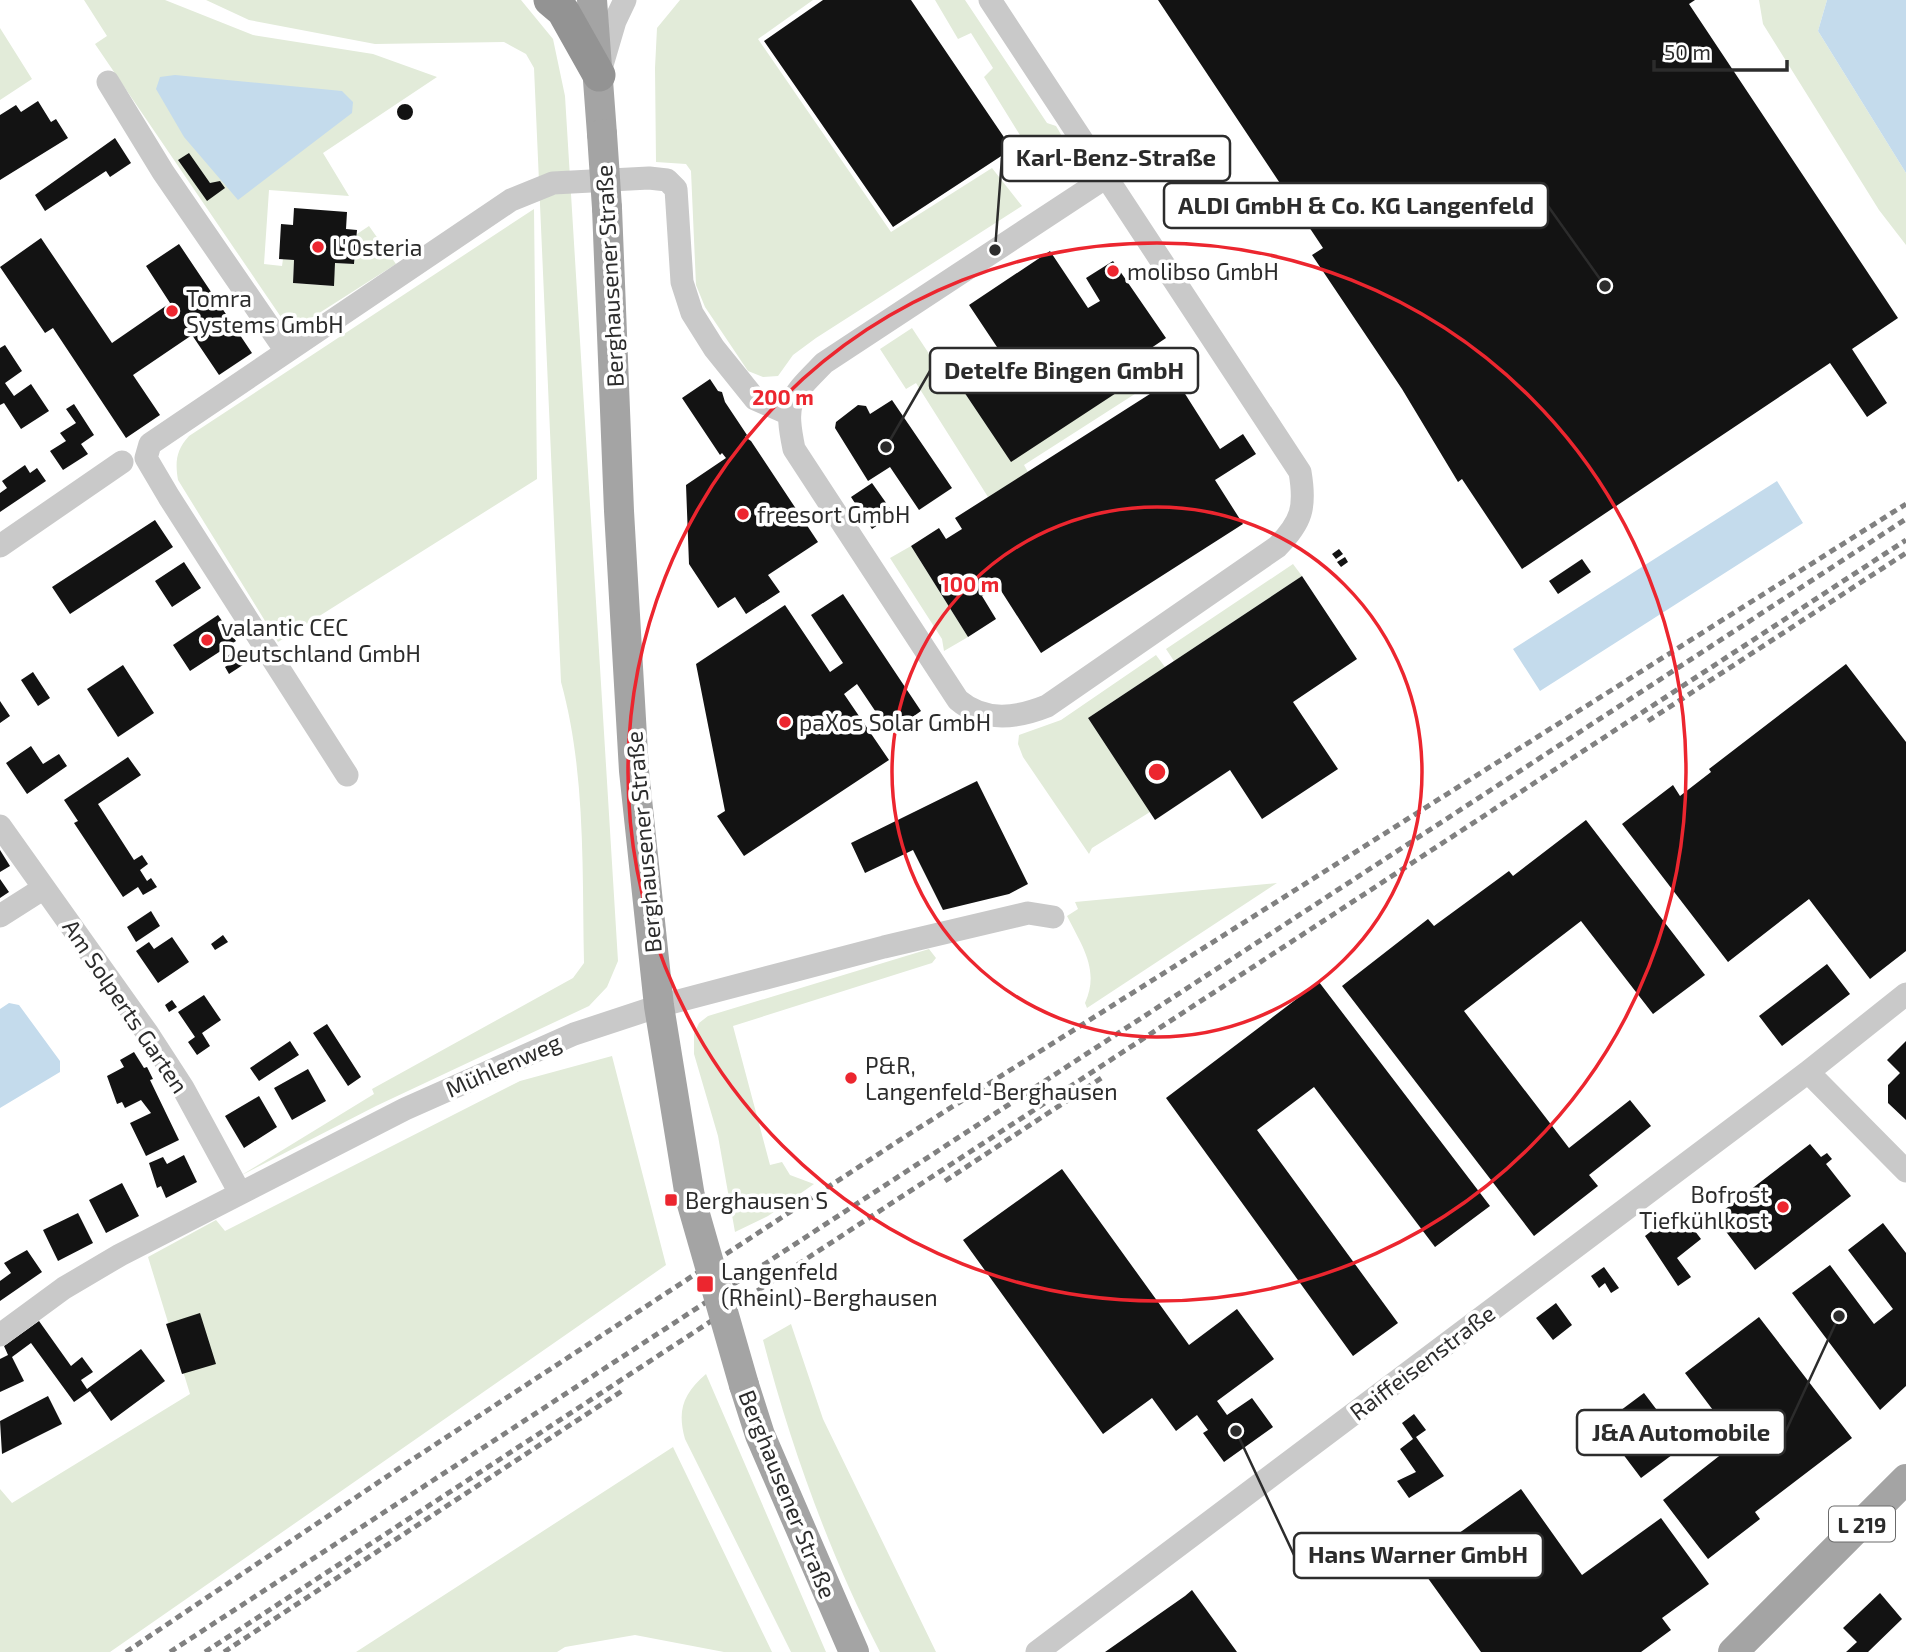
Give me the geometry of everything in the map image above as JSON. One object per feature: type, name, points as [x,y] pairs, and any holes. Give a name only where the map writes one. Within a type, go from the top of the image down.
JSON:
[{"type":"highway","points":[[550,0],[563,11],[599,75]]},
{"type":"main road","name":"Berghausener Straße","points":[[592,0],[607,208],[619,511],[634,771],[659,1006],[690,1197],[744,1385],[760,1435],[854,1652]]},
{"type":"main road","name":"L 219","points":[[1733,1652],[1906,1479]]},
{"type":"street","points":[[599,75],[615,21],[625,0]]},
{"type":"street","points":[[990,0],[1108,176],[1300,472],[1305,498],[1295,528],[1277,547],[1047,706],[1023,716],[996,717],[968,708],[958,700],[794,449],[787,413],[800,388],[824,363],[1108,176]]},
{"type":"street","points":[[108,82],[163,172],[286,351]]},
{"type":"street","points":[[347,775],[146,458],[150,444],[529,191],[553,183],[649,178],[667,180],[678,195],[682,282],[692,313],[715,348],[755,399],[787,413]]},
{"type":"street","points":[[0,546],[122,462]]},
{"type":"street","name":"Am Solperts Garten","points":[[0,826],[85,942],[183,1088],[240,1193]]},
{"type":"street","points":[[0,916],[44,888]]},
{"type":"street","name":"Mühlenweg","points":[[0,1335],[64,1289],[109,1262],[240,1193],[417,1103],[574,1034],[659,1006],[884,947],[1028,913],[1053,917]]},
{"type":"street","name":"Raiffeisenstraße","points":[[1037,1652],[1808,1072],[1906,994]]},
{"type":"street","points":[[1808,1072],[1906,1171]]},
{"type":"green space","points":[[84,0],[165,0],[253,35],[373,54],[437,77],[323,153],[349,196],[269,190],[264,264],[282,266],[283,259],[294,260],[293,283],[333,286],[335,263],[354,264],[357,234],[369,226],[396,264],[313,317],[294,324],[283,320],[95,44],[107,36]]},
{"type":"green space","points":[[206,0],[521,0],[553,39],[565,96],[618,961],[607,987],[589,1006],[376,1106],[240,1176],[374,1094],[372,1089],[573,978],[584,963],[581,822],[575,751],[561,682],[534,68],[526,54],[504,42],[375,44],[249,20]]},
{"type":"green space","points":[[680,0],[813,0],[758,39],[891,232],[992,168],[1022,206],[816,338],[793,355],[778,376],[763,377],[748,371],[705,307],[696,285],[691,171],[686,164],[656,162],[657,28]]},
{"type":"green space","points":[[935,0],[965,0],[1047,123],[1056,126],[1068,158],[1061,178],[1023,140],[984,77],[993,68],[971,33],[958,39]]},
{"type":"green space","points":[[1759,0],[1827,0],[1818,31],[1906,173],[1906,245],[1879,210],[1763,24]]},
{"type":"green space","points":[[0,28],[32,79],[0,100]]},
{"type":"green space","points":[[534,209],[537,479],[278,642],[178,480],[177,462],[181,446],[189,436]]},
{"type":"green space","points":[[912,328],[947,381],[954,377],[1011,461],[1146,373],[1152,383],[1024,465],[1028,472],[988,497],[916,383],[906,389],[880,349]]},
{"type":"green space","points":[[911,546],[968,637],[944,651],[942,639],[890,558]]},
{"type":"green space","points":[[1293,564],[1302,576],[1174,661],[1166,649]]},
{"type":"green space","points":[[1156,655],[1165,667],[1088,718],[1150,812],[1092,848],[1089,854],[1023,757],[1018,744],[1019,735],[1061,720]]},
{"type":"green space","points":[[1277,883],[1087,1008],[1085,1003],[1091,980],[1090,969],[1067,916],[1078,909],[1075,902]]},
{"type":"green space","points":[[929,949],[936,958],[932,963],[733,1026],[770,1165],[782,1162],[790,1175],[814,1184],[768,1216],[735,1232],[718,1136],[694,1054],[694,1034],[699,1023],[708,1016]]},
{"type":"green space","points":[[612,1056],[666,1265],[110,1652],[0,1652],[0,1489],[12,1503],[190,1394],[148,1257],[216,1220],[225,1231],[520,1081]]},
{"type":"green space","points":[[791,1324],[823,1419],[936,1652],[880,1652],[844,1577],[799,1460],[763,1340]]},
{"type":"green space","points":[[706,1374],[826,1652],[791,1652],[685,1439],[682,1419],[684,1403]]},
{"type":"green space","points":[[673,1447],[772,1652],[724,1652],[635,1635],[565,1647],[557,1652],[356,1652]]},
{"type":"water","points":[[1827,0],[1906,0],[1906,173],[1818,31]]},
{"type":"water","points":[[175,75],[342,91],[353,102],[352,113],[238,200],[184,137],[156,89],[160,77]]},
{"type":"water","points":[[1777,481],[1803,523],[1540,691],[1513,649]]},
{"type":"water","points":[[9,1003],[19,1005],[60,1061],[60,1072],[0,1108],[0,1009]]},
{"type":"building","points":[[823,0],[911,0],[1012,149],[893,227],[764,41]]},
{"type":"building","points":[[1158,0],[1695,0],[1689,4],[1898,318],[1852,349],[1887,403],[1867,417],[1830,363],[1522,569],[1462,479],[1458,482],[1402,389],[1312,255],[1323,248]]},
{"type":"building","points":[[38,101],[51,122],[56,119],[68,138],[0,180],[0,115],[16,105],[21,112]]},
{"type":"building","points":[[402,104],[408,104],[413,112],[411,118],[402,120],[397,115],[397,109]]},
{"type":"building","points":[[115,138],[131,163],[110,177],[106,171],[45,211],[35,195]]},
{"type":"building","points":[[189,153],[210,183],[220,181],[225,188],[207,201],[178,160]]},
{"type":"building","name":"L'Osteria","points":[[294,208],[347,212],[346,229],[357,230],[354,264],[335,263],[334,286],[293,283],[294,260],[279,259],[281,224],[293,225]]},
{"type":"building","points":[[41,238],[112,343],[170,303],[146,266],[179,244],[252,353],[219,375],[192,335],[133,375],[160,415],[126,438],[53,328],[45,333],[0,267]]},
{"type":"building","points":[[1050,251],[1088,308],[1100,301],[1086,278],[1113,261],[1166,338],[1126,365],[1136,380],[1011,462],[954,377],[997,347],[969,305]]},
{"type":"building","points":[[5,345],[22,371],[5,383],[7,386],[14,396],[31,384],[49,411],[21,429],[4,403],[0,405],[0,348]]},
{"type":"building","points":[[1175,378],[1220,449],[1243,434],[1256,454],[1215,480],[1243,524],[1041,653],[998,586],[982,596],[996,619],[968,637],[911,546],[939,528],[946,539],[962,529],[955,518]]},
{"type":"building","name":"freesort GmbH","points":[[710,379],[718,391],[722,392],[725,402],[747,435],[745,437],[751,441],[818,542],[768,575],[780,592],[746,614],[735,597],[718,608],[689,564],[686,485],[726,458],[722,453],[720,455],[682,398]]},
{"type":"building","points":[[892,400],[952,488],[919,510],[890,467],[868,481],[835,428],[836,422],[858,405],[866,406],[870,414]]},
{"type":"building","points":[[74,404],[94,435],[81,444],[88,454],[63,470],[50,451],[66,441],[60,433],[76,423],[66,409]]},
{"type":"building","points":[[25,465],[30,473],[37,468],[46,481],[0,512],[0,493],[7,488],[2,481]]},
{"type":"building","points":[[872,483],[894,514],[872,529],[851,497]]},
{"type":"building","points":[[155,520],[173,547],[70,614],[52,587]]},
{"type":"building","points":[[1339,549],[1343,554],[1336,559],[1332,554]]},
{"type":"building","points":[[1345,557],[1348,562],[1341,567],[1337,562]]},
{"type":"building","points":[[1582,559],[1591,572],[1558,594],[1549,581]]},
{"type":"building","points":[[184,562],[201,588],[172,607],[155,581]]},
{"type":"building","points":[[1302,576],[1357,659],[1293,702],[1338,769],[1262,819],[1230,770],[1155,820],[1088,718]]},
{"type":"building","name":"paXos Solar GmbH","points":[[843,594],[921,711],[890,733],[857,684],[844,694],[889,760],[744,856],[717,816],[725,811],[696,664],[785,605],[830,672],[843,663],[811,615]]},
{"type":"building","points":[[218,615],[236,641],[190,671],[173,645]]},
{"type":"building","points":[[240,648],[249,661],[229,674],[225,667],[231,663],[227,656]]},
{"type":"building","points":[[1846,664],[1906,742],[1906,951],[1870,979],[1809,899],[1728,962],[1622,824],[1673,785],[1680,796],[1711,772],[1709,769]]},
{"type":"building","points":[[123,665],[154,713],[118,737],[87,689]]},
{"type":"building","points":[[33,672],[50,698],[38,706],[21,680]]},
{"type":"building","points":[[0,701],[10,716],[0,723]]},
{"type":"building","points":[[31,746],[43,764],[59,754],[67,766],[27,794],[6,763]]},
{"type":"building","points":[[128,757],[141,775],[98,804],[134,860],[142,855],[148,864],[140,870],[147,881],[151,878],[157,887],[143,895],[138,887],[123,897],[74,823],[78,821],[64,800]]},
{"type":"building","points":[[977,781],[1028,884],[1009,894],[943,910],[913,850],[865,873],[851,843]]},
{"type":"building","points":[[1586,820],[1705,975],[1653,1014],[1581,921],[1464,1011],[1569,1148],[1630,1100],[1651,1126],[1589,1175],[1598,1186],[1534,1236],[1342,986],[1428,919],[1434,926],[1509,871],[1513,876]]},
{"type":"building","points":[[0,850],[10,866],[0,872]]},
{"type":"building","points":[[0,879],[9,892],[0,898]]},
{"type":"building","points":[[151,911],[160,926],[136,942],[127,927]]},
{"type":"building","points":[[223,935],[228,942],[215,950],[211,944]]},
{"type":"building","points":[[172,937],[189,962],[158,983],[136,951],[149,942],[154,949]]},
{"type":"building","points":[[1827,964],[1850,994],[1782,1046],[1759,1016]]},
{"type":"building","points":[[1319,982],[1490,1206],[1435,1247],[1314,1087],[1257,1130],[1398,1323],[1353,1356],[1166,1098]]},
{"type":"building","points":[[204,995],[221,1020],[202,1033],[210,1046],[197,1055],[188,1042],[195,1037],[178,1012]]},
{"type":"building","points":[[172,1000],[177,1007],[169,1012],[165,1005]]},
{"type":"building","points":[[327,1024],[361,1077],[348,1086],[313,1033]]},
{"type":"building","points":[[290,1041],[299,1055],[259,1081],[250,1068]]},
{"type":"building","points":[[1906,1041],[1906,1120],[1888,1103],[1888,1085],[1900,1073],[1887,1060]]},
{"type":"building","points":[[134,1052],[144,1068],[147,1067],[153,1079],[150,1080],[179,1140],[146,1156],[130,1123],[151,1113],[141,1100],[125,1108],[122,1102],[117,1104],[107,1076],[124,1067],[120,1060]]},
{"type":"building","points":[[308,1069],[326,1101],[292,1120],[274,1088]]},
{"type":"building","points":[[259,1096],[277,1127],[244,1148],[225,1116]]},
{"type":"building","name":"Bofrost Tiefkühlkost","points":[[1810,1144],[1821,1157],[1827,1153],[1832,1159],[1826,1164],[1851,1196],[1755,1270],[1715,1217]]},
{"type":"building","points":[[184,1155],[197,1182],[166,1198],[161,1186],[157,1188],[149,1163],[163,1157],[167,1164]]},
{"type":"building","points":[[1062,1169],[1189,1345],[1237,1309],[1274,1359],[1217,1401],[1227,1415],[1252,1398],[1273,1427],[1224,1462],[1203,1433],[1208,1430],[1197,1415],[1176,1431],[1152,1398],[1103,1434],[963,1240]]},
{"type":"building","points":[[122,1183],[139,1216],[106,1233],[89,1200]]},
{"type":"building","points":[[1679,1210],[1701,1239],[1677,1258],[1691,1277],[1678,1286],[1645,1236]]},
{"type":"building","points":[[78,1213],[93,1243],[58,1261],[43,1230]]},
{"type":"building","points":[[1883,1223],[1906,1253],[1906,1386],[1880,1410],[1792,1293],[1830,1265],[1874,1324],[1893,1309],[1848,1250]]},
{"type":"building","points":[[27,1250],[42,1272],[0,1301],[0,1281],[11,1273],[4,1263]]},
{"type":"building","points":[[1604,1267],[1619,1288],[1611,1293],[1605,1283],[1599,1288],[1591,1276]]},
{"type":"building","points":[[1556,1303],[1572,1325],[1553,1340],[1536,1318]]},
{"type":"building","points":[[200,1313],[216,1364],[182,1374],[166,1324]]},
{"type":"building","points":[[1759,1317],[1852,1438],[1755,1512],[1760,1519],[1708,1559],[1663,1500],[1737,1442],[1685,1373]]},
{"type":"building","points":[[39,1321],[71,1366],[82,1357],[93,1372],[81,1380],[87,1389],[141,1349],[165,1381],[111,1421],[90,1391],[74,1402],[31,1343],[12,1357],[24,1381],[0,1392],[0,1359],[8,1355],[4,1346]]},
{"type":"building","points":[[1644,1393],[1684,1446],[1641,1478],[1601,1425]]},
{"type":"building","points":[[48,1396],[62,1424],[2,1454],[0,1421]]},
{"type":"building","points":[[1414,1414],[1426,1430],[1416,1437],[1444,1476],[1409,1498],[1397,1481],[1416,1472],[1400,1449],[1413,1439],[1402,1423]]},
{"type":"building","points":[[1521,1489],[1582,1575],[1661,1518],[1709,1584],[1662,1618],[1671,1630],[1641,1652],[1481,1652],[1417,1563]]},
{"type":"building","points":[[1192,1590],[1237,1652],[1105,1652],[1185,1596]]},
{"type":"building","points":[[1880,1593],[1902,1619],[1868,1652],[1846,1652],[1857,1642],[1843,1628]]},
{"type":"railway","points":[[126,1652],[404,1465],[906,1136],[1906,504]]},
{"type":"railway","points":[[170,1652],[1906,519]]},
{"type":"railway","points":[[205,1652],[1906,540]]},
{"type":"railway","points":[[1648,721],[1906,553]]},
{"type":"railway","points":[[945,1181],[1103,1077]]},
{"type":"railway","points":[[224,1652],[622,1391]]},
{"type":"place","name":"L'Osteria","points":[[318,247]]},
{"type":"place","name":"Karl-Benz-Straße","points":[[995,250]]},
{"type":"place","name":"molibso GmbH","points":[[1113,271]]},
{"type":"place","name":"ALDI GmbH & Co. KG Langenfeld","points":[[1605,286]]},
{"type":"place","name":"Tomra Systems GmbH","points":[[172,311]]},
{"type":"place","name":"Detelfe Bingen GmbH","points":[[886,447]]},
{"type":"place","name":"freesort GmbH","points":[[743,514]]},
{"type":"place","name":"valantic CEC Deutschland GmbH","points":[[207,640]]},
{"type":"place","name":"paXos Solar GmbH","points":[[785,722]]},
{"type":"place","name":"P&R, Langenfeld-Berghausen","points":[[851,1078]]},
{"type":"place","name":"Berghausen S","points":[[671,1200]]},
{"type":"place","name":"Bofrost Tiefkühlkost","points":[[1783,1207]]},
{"type":"place","name":"Langenfeld (Rheinl)-Berghausen","points":[[705,1284]]},
{"type":"place","name":"J&A Automobile","points":[[1839,1316]]},
{"type":"place","name":"Hans Warner GmbH","points":[[1236,1431]]}]
